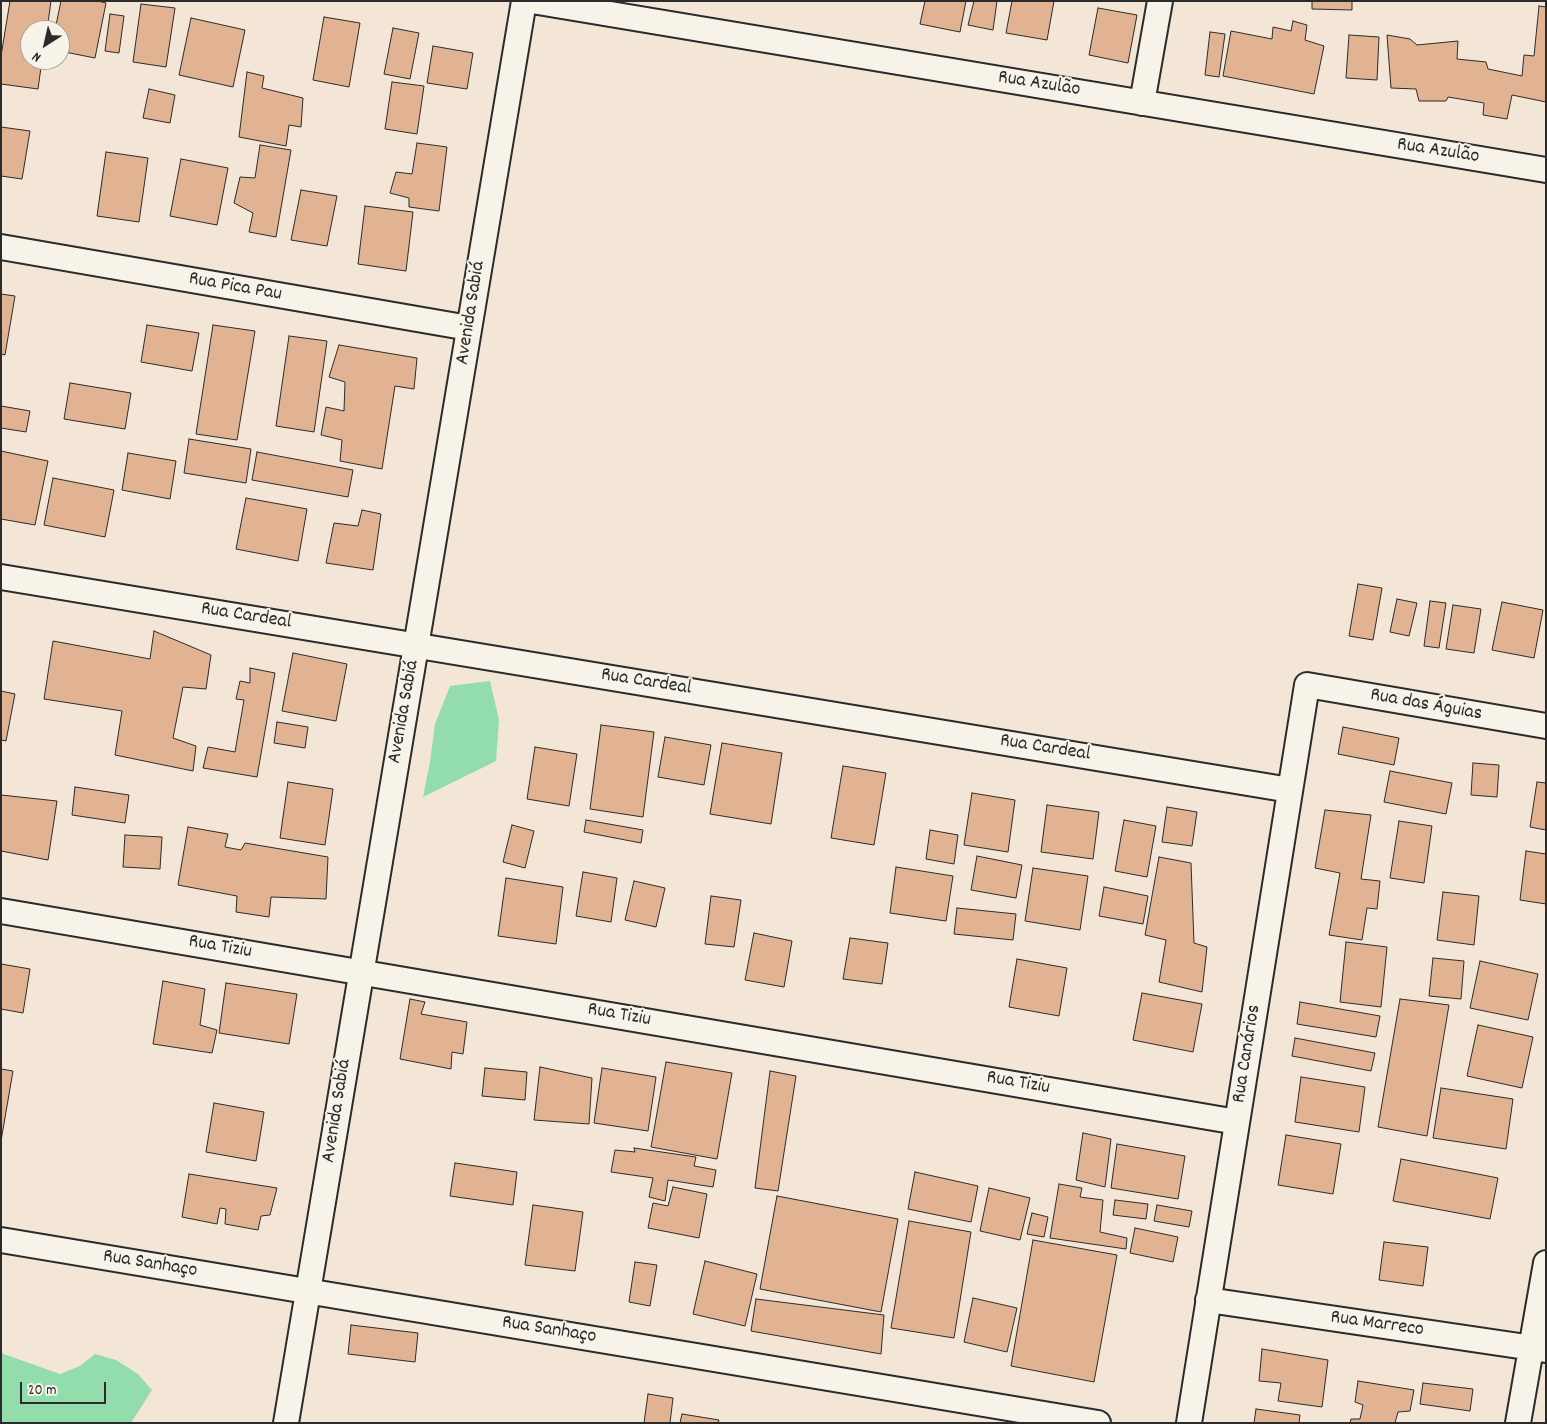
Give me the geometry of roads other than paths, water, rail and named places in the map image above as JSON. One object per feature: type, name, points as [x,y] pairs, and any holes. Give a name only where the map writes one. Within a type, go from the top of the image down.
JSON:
[{"type":"street","name":"Avenida Sabiá","points":[[286,1423],[524,1]]},
{"type":"street","name":"Rua Azulão","points":[[532,1],[1546,170]]},
{"type":"street","points":[[1142,103],[1160,1]]},
{"type":"street","name":"Rua Pica Pau","points":[[1,247],[469,328]]},
{"type":"street","name":"Rua Cardeal","points":[[1,577],[1290,790]]},
{"type":"street","name":"Rua Canários","points":[[1189,1423],[1307,685]]},
{"type":"street","name":"Rua das Águias","points":[[1307,685],[1546,726]]},
{"type":"street","name":"Rua Tiziu","points":[[1,911],[1237,1122]]},
{"type":"street","name":"Rua Sanhaço","points":[[1,1240],[1098,1423]]},
{"type":"street","points":[[1518,1423],[1538,1349],[1546,1264]]},
{"type":"street","name":"Rua Marreco","points":[[1208,1300],[1538,1349]]}]
